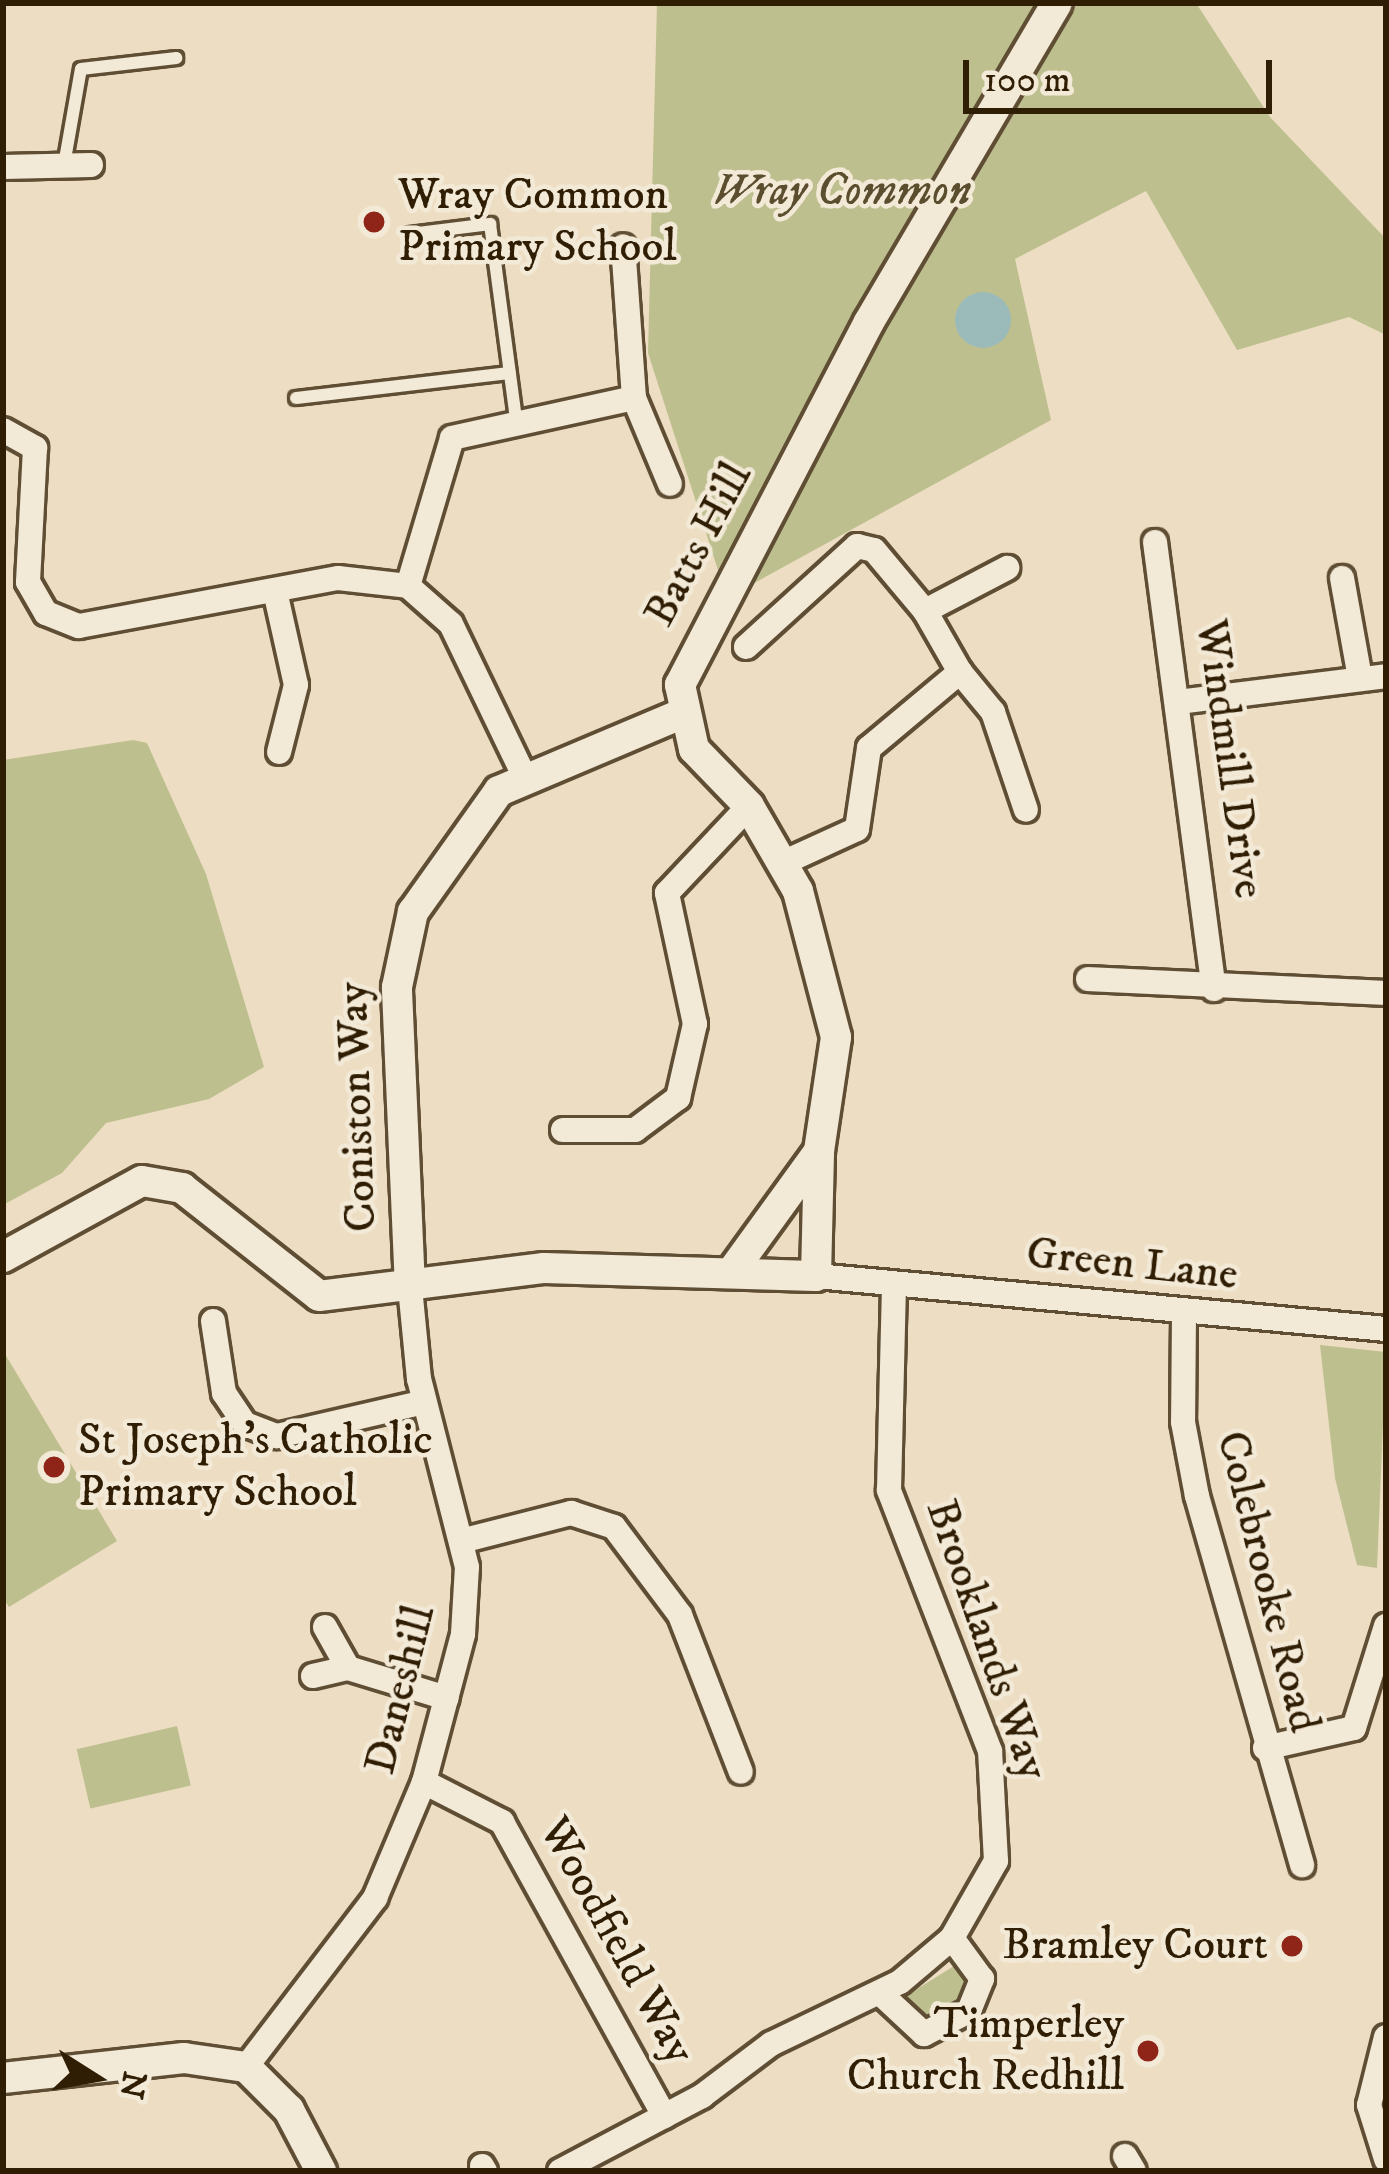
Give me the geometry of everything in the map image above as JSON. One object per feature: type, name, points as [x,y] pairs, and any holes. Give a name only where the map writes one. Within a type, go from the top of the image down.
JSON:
[{"type":"street","name":"Batts Hill","points":[[679,715],[685,669],[718,602],[1057,3]]},
{"type":"street","points":[[3,167],[91,165]]},
{"type":"street","points":[[623,246],[634,398],[670,484]]},
{"type":"street","points":[[408,586],[444,451],[474,426],[634,398]]},
{"type":"street","points":[[3,430],[35,448],[28,582],[60,622],[338,578],[408,586],[462,643],[525,778]]},
{"type":"street","name":"Windmill Drive","points":[[1155,542],[1214,988]]},
{"type":"street","points":[[746,647],[857,546],[874,550],[926,611],[960,672],[993,712],[1026,810]]},
{"type":"street","points":[[926,611],[1007,568]]},
{"type":"street","points":[[1342,578],[1360,677]]},
{"type":"street","points":[[275,591],[296,685],[279,752]]},
{"type":"street","points":[[785,862],[856,829],[869,748],[960,672]]},
{"type":"street","points":[[1178,702],[1386,676]]},
{"type":"street","name":"Coniston Way","points":[[410,1288],[398,955],[470,820],[525,778],[679,715]]},
{"type":"street","points":[[679,715],[694,749],[748,806],[785,862],[836,1037],[819,1151],[817,1276]]},
{"type":"street","points":[[563,1130],[635,1130],[678,1098],[695,1024],[668,893],[748,806]]},
{"type":"street","points":[[1088,979],[1386,993]]},
{"type":"street","points":[[734,1270],[819,1151]]},
{"type":"street","points":[[3,1256],[142,1181],[182,1188],[302,1289],[353,1298],[544,1268],[734,1270],[881,1285]]},
{"type":"street","name":"Green Lane","points":[[881,1285],[1386,1329]]},
{"type":"street","name":"Brooklands Way","points":[[560,2171],[664,2116],[771,2044],[880,1994],[952,1938],[996,1861],[1001,1812],[990,1751],[890,1490],[881,1285]]},
{"type":"street","name":"Daneshill","points":[[246,2067],[353,1935],[424,1782],[467,1610],[461,1540],[424,1402],[410,1288]]},
{"type":"street","name":"Colebrooke Road","points":[[1184,1314],[1193,1478],[1301,1865]]},
{"type":"street","points":[[213,1321],[224,1393],[245,1424],[277,1436],[424,1402]]},
{"type":"street","points":[[461,1540],[571,1513],[614,1527],[680,1615],[741,1772]]},
{"type":"street","points":[[1265,1748],[1354,1728],[1386,1626]]},
{"type":"street","points":[[325,1627],[348,1668]]},
{"type":"street","points":[[314,1676],[348,1668],[447,1698]]},
{"type":"street","name":"Woodfield Way","points":[[424,1782],[502,1822],[664,2116]]},
{"type":"street","points":[[880,1994],[924,2033],[968,2011],[982,1979],[952,1938]]},
{"type":"street","points":[[1386,2037],[1369,2105],[1386,2159]]},
{"type":"street","points":[[3,2078],[184,2058],[246,2067],[289,2110],[321,2171]]},
{"type":"lane","points":[[64,166],[81,69],[176,58]]},
{"type":"lane","points":[[410,234],[490,224],[516,420]]},
{"type":"lane","points":[[296,398],[510,373]]},
{"type":"green space","name":"Wray Common","points":[[657,3],[1196,3],[1270,117],[1386,239],[1386,335],[1349,317],[1237,350],[1146,191],[1015,259],[1051,420],[727,598],[648,353]]},
{"type":"green space","points":[[133,740],[147,743],[206,874],[264,1067],[209,1099],[106,1123],[62,1173],[3,1205],[3,760]]},
{"type":"green space","points":[[1320,1345],[1386,1352],[1377,1568],[1357,1565],[1335,1478]]},
{"type":"green space","points":[[5,1354],[117,1541],[9,1607],[3,1598]]},
{"type":"green space","points":[[177,1726],[191,1785],[90,1809],[77,1749]]},
{"type":"green space","points":[[962,1961],[974,1996],[930,2024],[901,1999]]},
{"type":"water","points":[[983,292],[1003,300],[1011,320],[1003,340],[983,348],[963,340],[955,320],[963,300]]},
{"type":"waterway","points":[[878,337],[944,224]]},
{"type":"place","name":"Wray Common Primary School","points":[[374,222]]},
{"type":"place","name":"St Joseph's Catholic Primary School","points":[[54,1467]]},
{"type":"place","name":"Bramley Court","points":[[1292,1946]]},
{"type":"place","name":"Timperley Church Redhill","points":[[1148,2051]]}]
